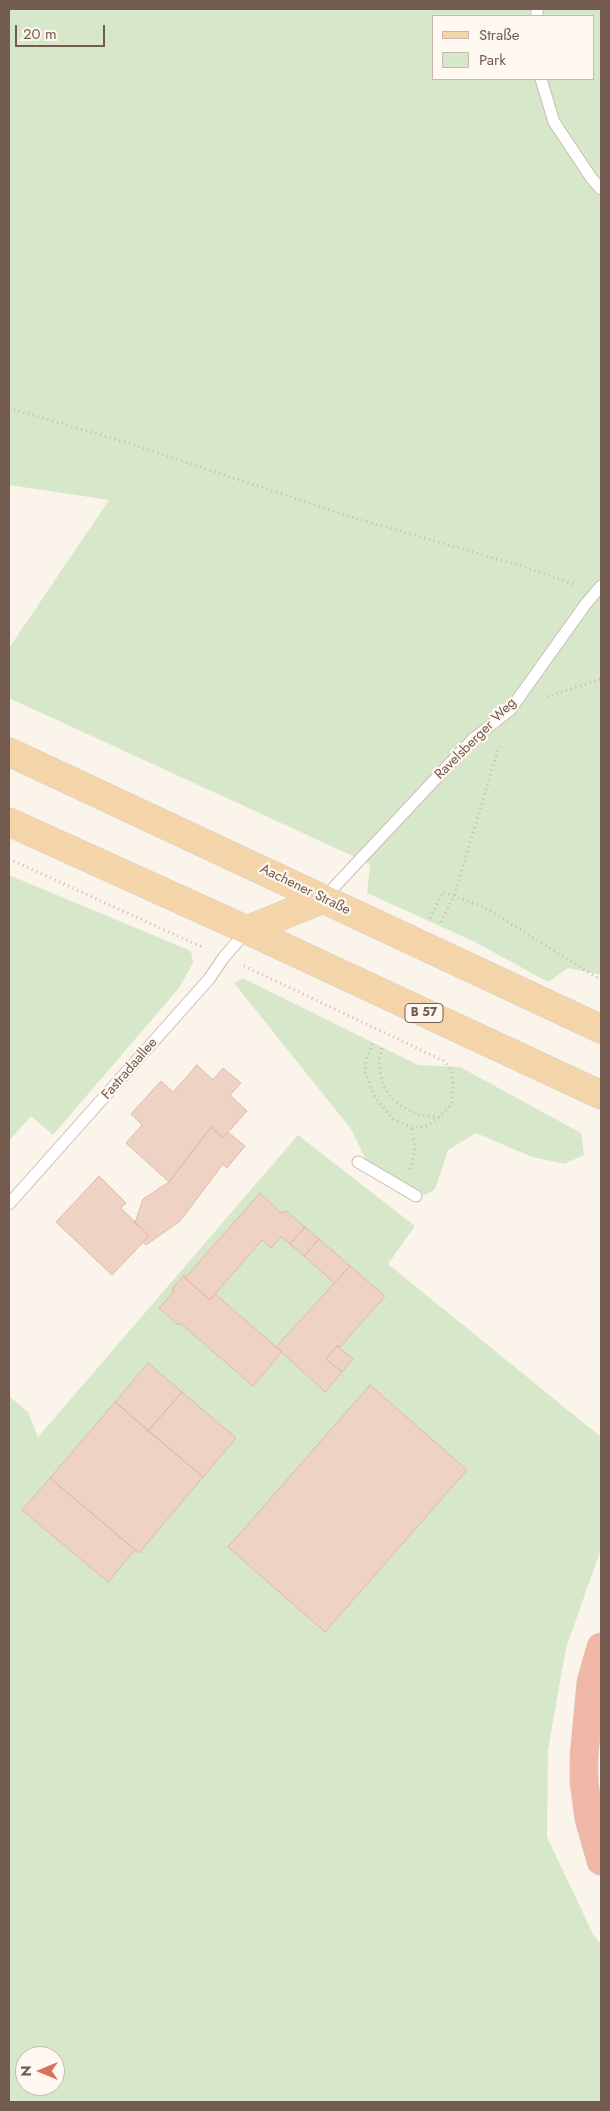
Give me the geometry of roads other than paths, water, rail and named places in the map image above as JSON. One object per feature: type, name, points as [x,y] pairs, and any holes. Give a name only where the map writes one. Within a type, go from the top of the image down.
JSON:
[{"type":"highway","points":[[601,1647],[592,1682],[584,1756],[584,1782],[589,1819],[601,1861]]},
{"type":"main road","name":"Aachener Straße","points":[[9,752],[601,1029]]},
{"type":"main road","name":"B 57","points":[[9,822],[247,930],[601,1095]]},
{"type":"main road","points":[[247,930],[323,898]]},
{"type":"lane","points":[[541,80],[554,122],[592,179],[601,189]]},
{"type":"lane","name":"Ravelsberger Weg","points":[[323,898],[473,739],[510,710],[584,605],[599,589]]},
{"type":"lane","name":"Fastradaallee","points":[[9,1204],[209,980],[224,957],[247,930]]},
{"type":"lane","points":[[358,1162],[416,1196]]}]
